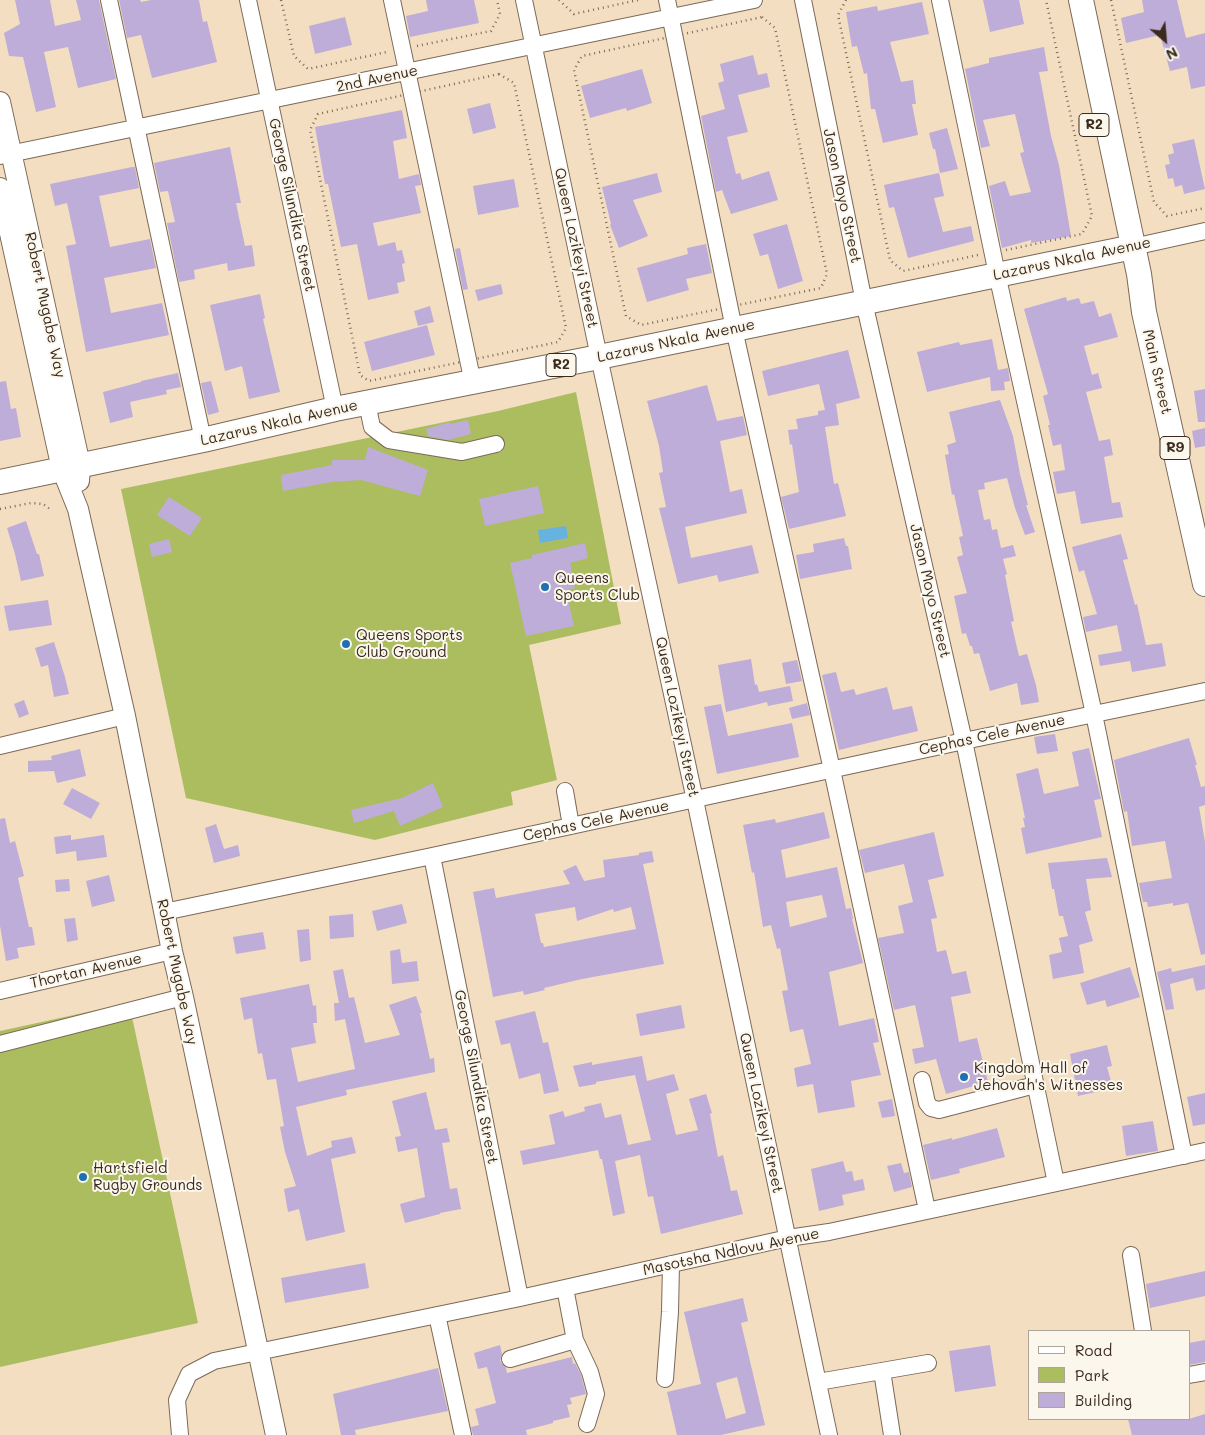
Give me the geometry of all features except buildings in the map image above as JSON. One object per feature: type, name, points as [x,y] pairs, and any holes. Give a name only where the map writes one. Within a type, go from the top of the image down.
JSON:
[{"type":"highway","name":"R2","points":[[1069,0],[1127,248]]},
{"type":"highway","name":"R2","points":[[1081,0],[1127,248]]},
{"type":"highway","name":"Lazarus Nkala Avenue","points":[[0,482],[203,440],[335,409],[473,383],[864,302],[995,263],[1127,248]]},
{"type":"highway","name":"Main Street","points":[[1127,248],[1144,312],[1205,584]]},
{"type":"main road","name":"Robert Mugabe Way","points":[[0,102],[6,154],[78,508],[125,716],[172,951],[276,1435]]},
{"type":"main road","name":"Robert Mugabe Way","points":[[0,188],[71,467]]},
{"type":"street","points":[[109,0],[203,440]]},
{"type":"street","name":"George Silundika Street","points":[[248,0],[335,409]]},
{"type":"street","points":[[392,0],[473,383]]},
{"type":"street","name":"Queen Lozikeyi Street","points":[[524,0],[788,1238],[828,1435]]},
{"type":"street","points":[[667,0],[734,329],[927,1210]]},
{"type":"street","name":"2nd Avenue","points":[[6,154],[754,0]]},
{"type":"street","name":"Jason Moyo Street","points":[[802,0],[864,302],[964,741],[1056,1183]]},
{"type":"street","points":[[940,0],[995,263],[1094,714],[1184,1156]]},
{"type":"street","name":"Lazarus Nkala Avenue","points":[[1127,248],[1205,231]]},
{"type":"street","points":[[367,403],[372,427],[389,440],[462,452],[496,444]]},
{"type":"street","name":"Cephas Cele Avenue","points":[[164,912],[964,741],[1205,692]]},
{"type":"street","points":[[0,746],[125,716]]},
{"type":"street","points":[[566,792],[571,826]]},
{"type":"street","name":"George Silundika Street","points":[[432,856],[520,1298]]},
{"type":"street","name":"Thortan Avenue","points":[[0,991],[172,951]]},
{"type":"street","points":[[0,1044],[183,998]]},
{"type":"street","points":[[922,1080],[927,1103],[931,1108],[939,1110],[1035,1085]]},
{"type":"street","name":"Masotsha Ndlovu Avenue","points":[[180,1435],[176,1400],[189,1374],[214,1361],[520,1298],[788,1238],[829,1232],[1205,1151]]},
{"type":"street","points":[[1131,1255],[1143,1330]]},
{"type":"street","points":[[665,1379],[670,1312],[671,1264]]},
{"type":"street","points":[[565,1288],[575,1340],[590,1372],[596,1394],[587,1424]]},
{"type":"street","points":[[437,1315],[462,1435]]},
{"type":"street","points":[[510,1359],[575,1340]]},
{"type":"street","points":[[818,1382],[928,1364]]},
{"type":"street","points":[[882,1371],[892,1435]]},
{"type":"street","points":[[1190,1375],[1205,1372]]},
{"type":"path","points":[[282,0],[294,56],[308,69],[490,31],[500,14],[497,0]]},
{"type":"path","points":[[559,0],[574,14],[638,0]]},
{"type":"path","points":[[846,0],[838,15],[890,260],[903,271],[995,263],[1082,234],[1092,216],[1046,0]]},
{"type":"path","points":[[1111,0],[1154,202],[1167,216],[1205,208]]},
{"type":"path","points":[[0,509],[31,503],[43,504],[50,509]]},
{"type":"green space","points":[[576,392],[621,624],[529,645],[557,780],[511,792],[513,805],[375,840],[186,798],[121,489],[498,411]]},
{"type":"green space","name":"Hartsfield Rugby Grounds","points":[[129,1003],[198,1323],[0,1367],[0,1031]]},
{"type":"water","points":[[566,526],[568,538],[540,543],[538,530]]},
{"type":"place","name":"Queens Sports Club","points":[[545,587]]},
{"type":"place","name":"Queens Sports Club Ground","points":[[346,644]]},
{"type":"place","name":"Kingdom Hall of Jehovah's Witnesses","points":[[964,1077]]},
{"type":"place","name":"Hartsfield Rugby Grounds","points":[[83,1177]]}]
